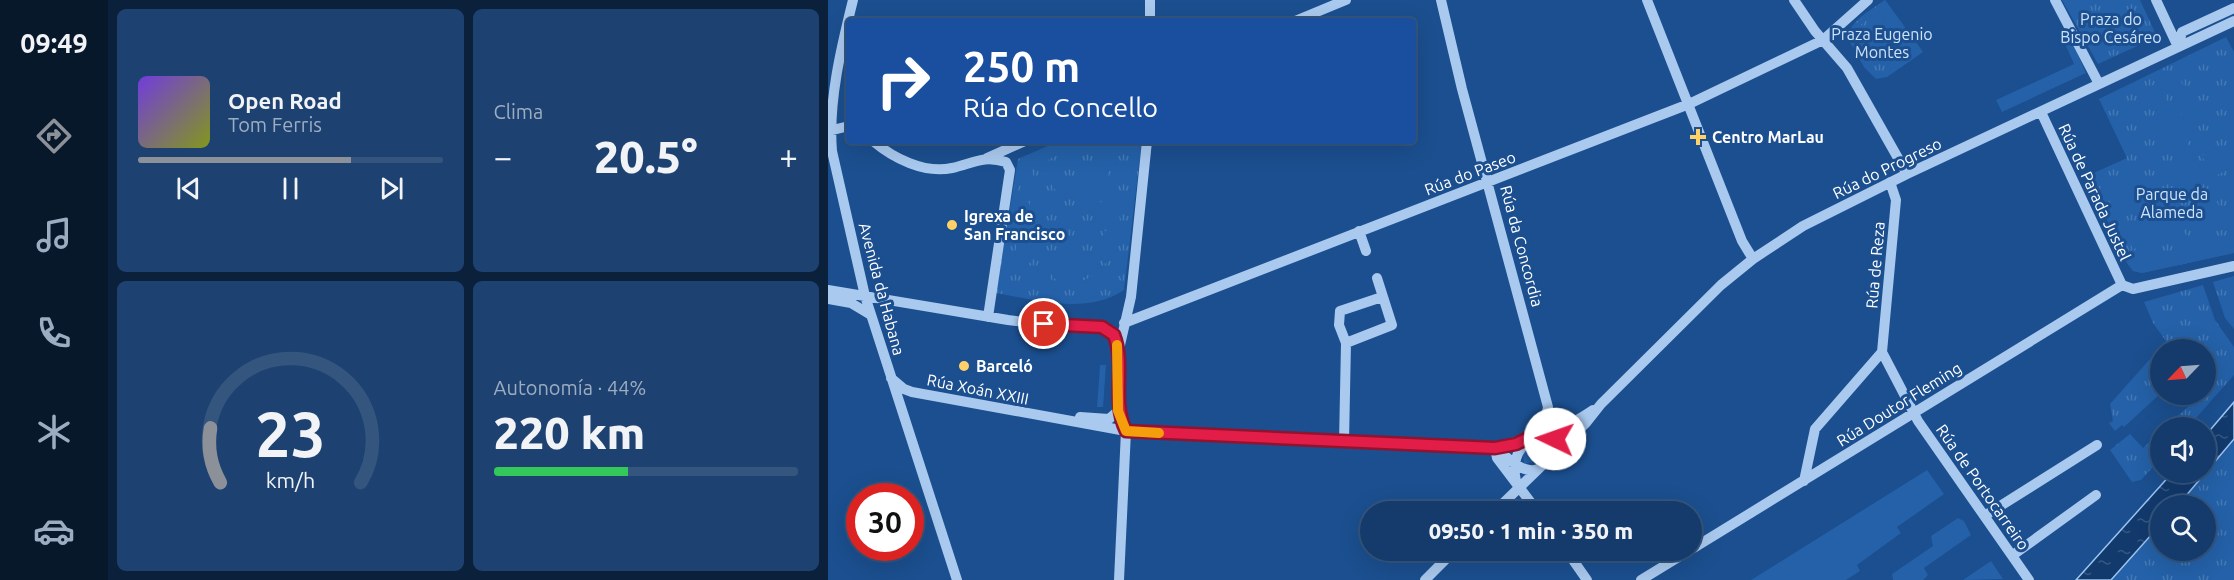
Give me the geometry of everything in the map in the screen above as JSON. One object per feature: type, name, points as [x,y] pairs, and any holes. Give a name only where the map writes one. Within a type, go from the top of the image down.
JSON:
[{"type":"street","name":"Avenida da Habana","points":[[848,18],[852,0]]},
{"type":"street","points":[[1150,0],[1150,18]]},
{"type":"street","points":[[1302,18],[1346,0]]},
{"type":"street","name":"Rúa da Concordia","points":[[1441,0],[1462,89],[1490,182],[1548,407],[1543,431]]},
{"type":"street","points":[[1647,0],[1742,241],[1753,259]]},
{"type":"street","points":[[1794,0],[1847,68],[1907,174]]},
{"type":"street","name":"Rúa do Paseo","points":[[1124,323],[1689,104],[1823,40],[1868,0]]},
{"type":"street","points":[[2055,0],[2099,84]]},
{"type":"street","points":[[2157,0],[2178,47]]},
{"type":"street","points":[[2178,47],[2182,32],[2234,8]]},
{"type":"street","name":"Rúa do Progreso","points":[[1503,501],[1518,484],[1542,466],[1586,423],[1597,408],[1721,285],[1753,259],[1803,226],[1890,182],[2234,21]]},
{"type":"street","name":"Avenida da Habana","points":[[846,29],[830,107],[829,134],[865,296],[955,579]]},
{"type":"street","name":"Rúa de Parada Justel","points":[[2040,112],[2122,285]]},
{"type":"street","points":[[829,134],[846,127]]},
{"type":"street","points":[[877,144],[893,156],[931,167],[948,169],[987,158],[1018,144]]},
{"type":"street","points":[[1119,580],[1126,431],[1118,411],[1119,352],[1131,297],[1147,144]]},
{"type":"street","points":[[987,158],[1006,162],[1010,170],[988,317]]},
{"type":"street","name":"Rúa de Reza","points":[[1882,352],[1896,200],[1890,182]]},
{"type":"street","points":[[1359,231],[1366,251]]},
{"type":"street","points":[[2122,285],[2133,289],[2234,266]]},
{"type":"street","points":[[1346,343],[1392,325],[1377,279]]},
{"type":"street","name":"Rúa Doutor Fleming","points":[[1702,543],[1913,411],[2122,285]]},
{"type":"street","points":[[828,290],[988,317],[1059,326],[1096,327],[1111,331],[1119,352]]},
{"type":"street","points":[[1344,442],[1346,343],[1339,325],[1340,311],[1382,297]]},
{"type":"street","points":[[828,299],[851,303],[871,315]]},
{"type":"street","points":[[1804,481],[1815,429],[1882,352],[1913,411]]},
{"type":"street","name":"Rúa Xoán XXIII","points":[[891,378],[904,389],[912,392],[1126,431],[1495,448],[1532,437]]},
{"type":"street","name":"Rúa do Progreso","points":[[1515,463],[1532,437],[1543,431],[1571,423],[1597,408]]},
{"type":"street","name":"Rúa Xoán XXIII","points":[[1064,421],[1079,417],[1109,419],[1118,411]]},
{"type":"street","name":"Rúa de Portocarreiro","points":[[1913,411],[1959,482],[1986,515],[2029,580]]},
{"type":"street","name":"Rúa do Progreso","points":[[1542,466],[1555,439],[1553,435],[1543,431]]},
{"type":"street","points":[[1986,515],[2097,445]]},
{"type":"street","points":[[1495,448],[1528,472],[1542,466]]},
{"type":"street","points":[[1495,448],[1497,458],[1530,501]]},
{"type":"street","points":[[1515,463],[1518,484]]},
{"type":"street","points":[[2013,555],[2096,495]]},
{"type":"street","points":[[1425,580],[1444,561]]},
{"type":"street","points":[[1574,561],[1587,580]]},
{"type":"street","name":"Rúa Doutor Fleming","points":[[1641,580],[1673,561]]},
{"type":"green space","name":"Praza Eugenio Montes","points":[[1885,0],[1923,52],[1887,77],[1876,79],[1864,67],[1847,37],[1857,20]]},
{"type":"green space","points":[[1885,0],[1919,47],[1909,53],[1878,11],[1853,31],[1849,30]]},
{"type":"green space","name":"Praza do Bispo Cesáreo","points":[[2062,0],[2140,0],[2157,37],[2098,64]]},
{"type":"green space","points":[[1882,20],[1903,49],[1883,63],[1880,59],[1895,49],[1880,28],[1866,39],[1863,35]]},
{"type":"green space","points":[[2066,27],[2086,73],[2002,112],[1996,100],[2074,64],[2059,30]]},
{"type":"green space","name":"Parque da Alameda","points":[[2226,37],[2234,52],[2234,253],[2142,273],[2133,271],[2125,260],[2087,176],[2127,158],[2099,99]]},
{"type":"green space","points":[[2177,73],[2188,96],[2178,101],[2174,99],[2167,78]]},
{"type":"green space","points":[[2155,84],[2159,86],[2167,103],[2165,107],[2155,112],[2143,92]]},
{"type":"green space","points":[[2192,102],[2199,118],[2185,122],[2180,111],[2181,107]]},
{"type":"green space","points":[[2169,113],[2173,114],[2179,127],[2163,133],[2157,121]]},
{"type":"green space","points":[[2183,134],[2193,154],[2177,161],[2167,143]]},
{"type":"green space","points":[[1052,144],[1142,144],[1124,290],[1110,298],[1078,304],[1044,302],[996,293],[1018,159]]},
{"type":"green space","points":[[1054,144],[1080,144],[1069,147],[1048,160],[1048,169],[1041,170],[1030,155]]},
{"type":"green space","points":[[1136,144],[1140,144],[1133,208],[1128,207]]},
{"type":"green space","points":[[2215,147],[2227,170],[2213,177],[2202,156]]},
{"type":"green space","points":[[2196,159],[2206,181],[2188,189],[2181,183],[2171,182],[2168,172]]},
{"type":"green space","points":[[1024,161],[1033,174],[1030,183],[1028,176],[1021,175],[1013,216],[1010,216],[1019,163]]},
{"type":"green space","points":[[1101,165],[1109,170],[1107,186],[1093,199],[1076,192],[1060,196],[1051,184],[1054,178],[1092,180],[1100,173]]},
{"type":"green space","points":[[2155,179],[2161,187],[2155,195],[2155,204],[2136,213],[2133,205],[2116,213],[2107,194],[2135,182],[2140,186]]},
{"type":"green space","points":[[2234,181],[2234,216],[2219,186]]},
{"type":"green space","points":[[2210,188],[2230,228],[2195,236],[2185,215],[2192,204],[2192,197]]},
{"type":"green space","points":[[1043,189],[1053,203],[1042,219],[1026,217],[1031,200]]},
{"type":"green space","points":[[1111,193],[1119,208],[1120,223],[1105,222],[1099,204]]},
{"type":"green space","points":[[2159,212],[2169,219],[2177,219],[2187,237],[2133,249],[2127,236],[2143,229],[2140,221]]},
{"type":"green space","points":[[1009,221],[1012,221],[1003,276],[1006,283],[998,286]]},
{"type":"green space","points":[[1025,224],[1041,225],[1048,244],[1037,256],[1027,241]]},
{"type":"green space","points":[[1105,231],[1120,232],[1117,249],[1105,264],[1095,249],[1103,240]]},
{"type":"green space","points":[[1017,236],[1021,236],[1034,258],[1019,274],[1014,272]]},
{"type":"green space","points":[[2234,238],[2234,253],[2142,273],[2133,271],[2127,263],[2139,257]]},
{"type":"green space","points":[[1053,250],[1068,258],[1090,253],[1100,267],[1076,282],[1057,278],[1057,281],[1042,262]]},
{"type":"green space","points":[[1040,264],[1053,282],[1053,286],[1025,284],[1024,280]]},
{"type":"green space","points":[[1102,271],[1111,284],[1109,288],[1079,287],[1079,283]]},
{"type":"green space","points":[[2234,276],[2234,329],[2225,318],[2213,282]]},
{"type":"green space","points":[[2203,285],[2215,320],[2234,347],[2234,375],[2216,395],[2216,339],[2165,339],[2153,323],[2144,302]]},
{"type":"green space","points":[[2150,359],[2150,403],[2124,427],[2122,425],[2115,431],[2109,423],[2113,421],[2110,404]]},
{"type":"green space","points":[[1100,365],[1106,365],[1103,407],[1097,407]]},
{"type":"green space","points":[[2190,405],[2207,405],[2197,417],[2176,417]]},
{"type":"green space","points":[[2130,434],[2143,448],[2150,441],[2150,470],[2141,480],[2132,482],[2110,450]]},
{"type":"green space","points":[[1541,437],[1550,438],[1550,446],[1533,462],[1524,464],[1523,452]]},
{"type":"green space","points":[[2234,441],[2234,580],[2111,580],[2150,536],[2150,561],[2216,561],[2216,495],[2187,495],[2197,483],[2216,483],[2216,462]]},
{"type":"green space","points":[[1927,470],[1944,494],[1897,527],[1901,533],[1857,565],[1860,571],[1846,580],[1751,580]]},
{"type":"green space","points":[[1958,518],[1964,521],[1971,535],[1924,568],[1928,575],[1923,580],[1893,580],[1892,574],[1933,546],[1931,536]]},
{"type":"green space","points":[[1991,561],[2003,579],[1963,580]]},
{"type":"water","points":[[2234,402],[2234,439],[2216,460],[2216,423]]},
{"type":"water","points":[[2163,483],[2197,483],[2187,495],[2152,495]]},
{"type":"water","points":[[2150,498],[2150,536],[2111,580],[2076,580]]},
{"type":"slow traffic","points":[[1117,345],[1120,419],[1126,431],[1159,433]]},
{"type":"place","name":"Centro MarLau","points":[[1698,137]]},
{"type":"place","name":"Igrexa de San Francisco","points":[[952,225]]},
{"type":"place","name":"Barceló","points":[[964,366]]},
{"type":"route","points":[[1044,324],[1102,327],[1111,331],[1119,352],[1118,411],[1126,431],[1495,448],[1516,444],[1543,431],[1549,432],[1555,439]]}]
